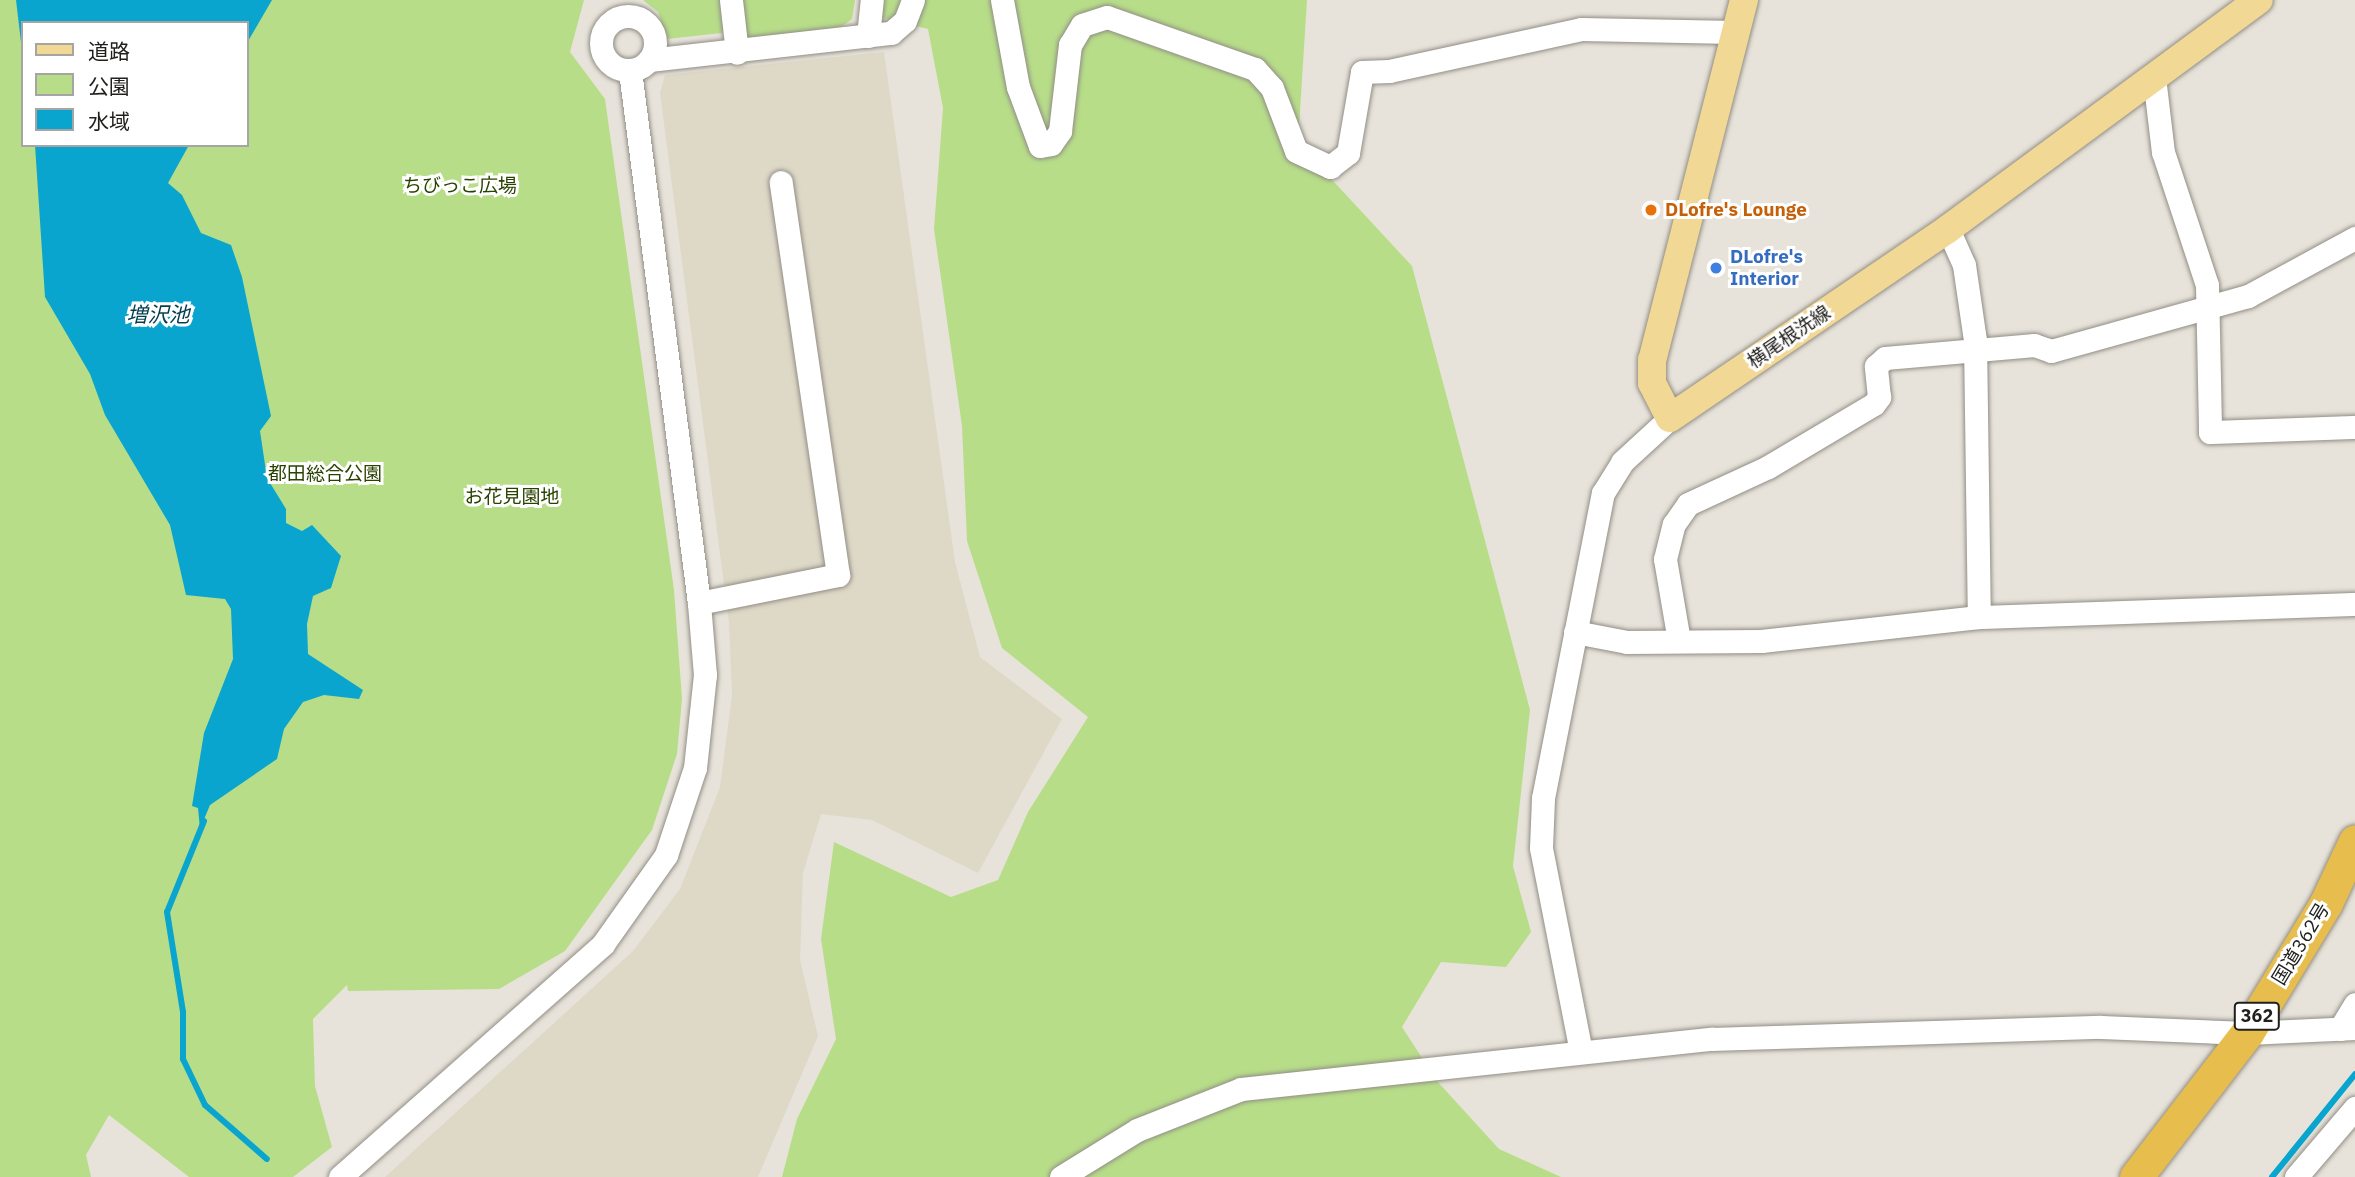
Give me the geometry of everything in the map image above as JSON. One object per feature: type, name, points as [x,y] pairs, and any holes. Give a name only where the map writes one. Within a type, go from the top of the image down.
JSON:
[{"type":"highway","name":"国道362号","points":[[2136,1177],[2247,1033],[2326,903],[2355,841]]},
{"type":"main road","points":[[1670,418],[1652,383],[1653,360],[1744,0]]},
{"type":"main road","name":"横尾根洗線","points":[[1670,418],[1948,229],[2259,0]]},
{"type":"street","points":[[731,0],[737,53]]},
{"type":"street","points":[[868,36],[872,0]]},
{"type":"street","points":[[340,1177],[562,984],[642,895],[670,844],[695,768],[705,675],[639,65],[868,36],[899,28],[913,0]]},
{"type":"street","points":[[1002,0],[1018,87],[1040,146],[1051,145],[1060,131],[1070,45],[1082,24],[1107,17],[1255,69],[1272,88],[1296,151],[1330,167],[1348,153],[1362,72],[1389,71],[1581,29],[1735,32]]},
{"type":"street","points":[[2154,77],[2163,152],[2207,285],[2210,432],[2355,427]]},
{"type":"street","points":[[699,603],[838,575],[781,182]]},
{"type":"street","points":[[1948,229],[1964,265],[1971,348],[1979,617]]},
{"type":"street","points":[[1679,641],[1665,559],[1674,524],[1688,504],[1768,467],[1874,404],[1880,397],[1876,366],[1885,358],[1971,348],[2034,345],[2051,351],[2208,309],[2292,275],[2355,238]]},
{"type":"street","points":[[1581,1052],[1541,848],[1543,797],[1603,494],[1622,462],[1670,418]]},
{"type":"street","points":[[1575,632],[1627,642],[1761,641],[1979,617],[2355,604]]},
{"type":"street","points":[[1061,1177],[1136,1130],[1241,1089],[1711,1039],[2088,1028],[2247,1033],[2347,1028],[2355,1004]]},
{"type":"street","points":[[2296,1177],[2355,1108]]},
{"type":"shaded area","points":[[884,52],[955,562],[980,657],[1062,719],[978,873],[872,820],[821,814],[803,873],[800,960],[818,1036],[758,1177],[385,1177],[633,951],[680,889],[720,787],[732,695],[729,623],[660,93],[665,75]]},
{"type":"green space","name":"都田総合公園","points":[[0,0],[584,0],[570,52],[605,99],[674,590],[682,699],[677,754],[652,830],[565,951],[499,989],[348,991],[347,985],[313,1019],[315,1086],[332,1147],[293,1177],[189,1177],[109,1115],[86,1155],[91,1177],[0,1177]]},
{"type":"green space","points":[[643,0],[855,0],[852,19],[841,27],[741,39],[740,31],[667,39],[658,12]]},
{"type":"green space","points":[[879,0],[1307,0],[1298,143],[1412,266],[1530,710],[1513,866],[1531,932],[1506,967],[1441,962],[1402,1027],[1437,1081],[1499,1149],[1561,1177],[782,1177],[797,1119],[836,1039],[821,939],[834,842],[951,897],[998,880],[1028,812],[1088,717],[1002,648],[967,541],[962,426],[934,229],[943,108],[928,29],[876,16]]},
{"type":"water","points":[[16,0],[272,0],[248,41],[248,21],[21,21],[21,42]]},
{"type":"water","name":"増沢池","points":[[35,147],[188,147],[168,183],[182,195],[201,233],[231,245],[242,277],[271,416],[260,431],[267,478],[286,509],[286,523],[302,531],[312,525],[341,556],[331,588],[313,596],[307,624],[308,654],[363,690],[359,699],[324,695],[303,702],[284,729],[277,759],[210,805],[200,829],[198,808],[192,806],[204,733],[233,659],[231,609],[225,599],[186,595],[170,525],[105,415],[90,374],[45,297]]},
{"type":"waterway","points":[[204,821],[167,912],[183,1012],[183,1059],[205,1105],[267,1159]]},
{"type":"waterway","points":[[2272,1177],[2355,1074]]},
{"type":"place","name":"DLofre's Lounge","points":[[1651,210]]},
{"type":"place","name":"DLofre's Interior","points":[[1716,268]]},
{"type":"park label","name":"ちびっこ広場","points":[[460,186]]},
{"type":"park label","name":"お花見園地","points":[[512,497]]}]
